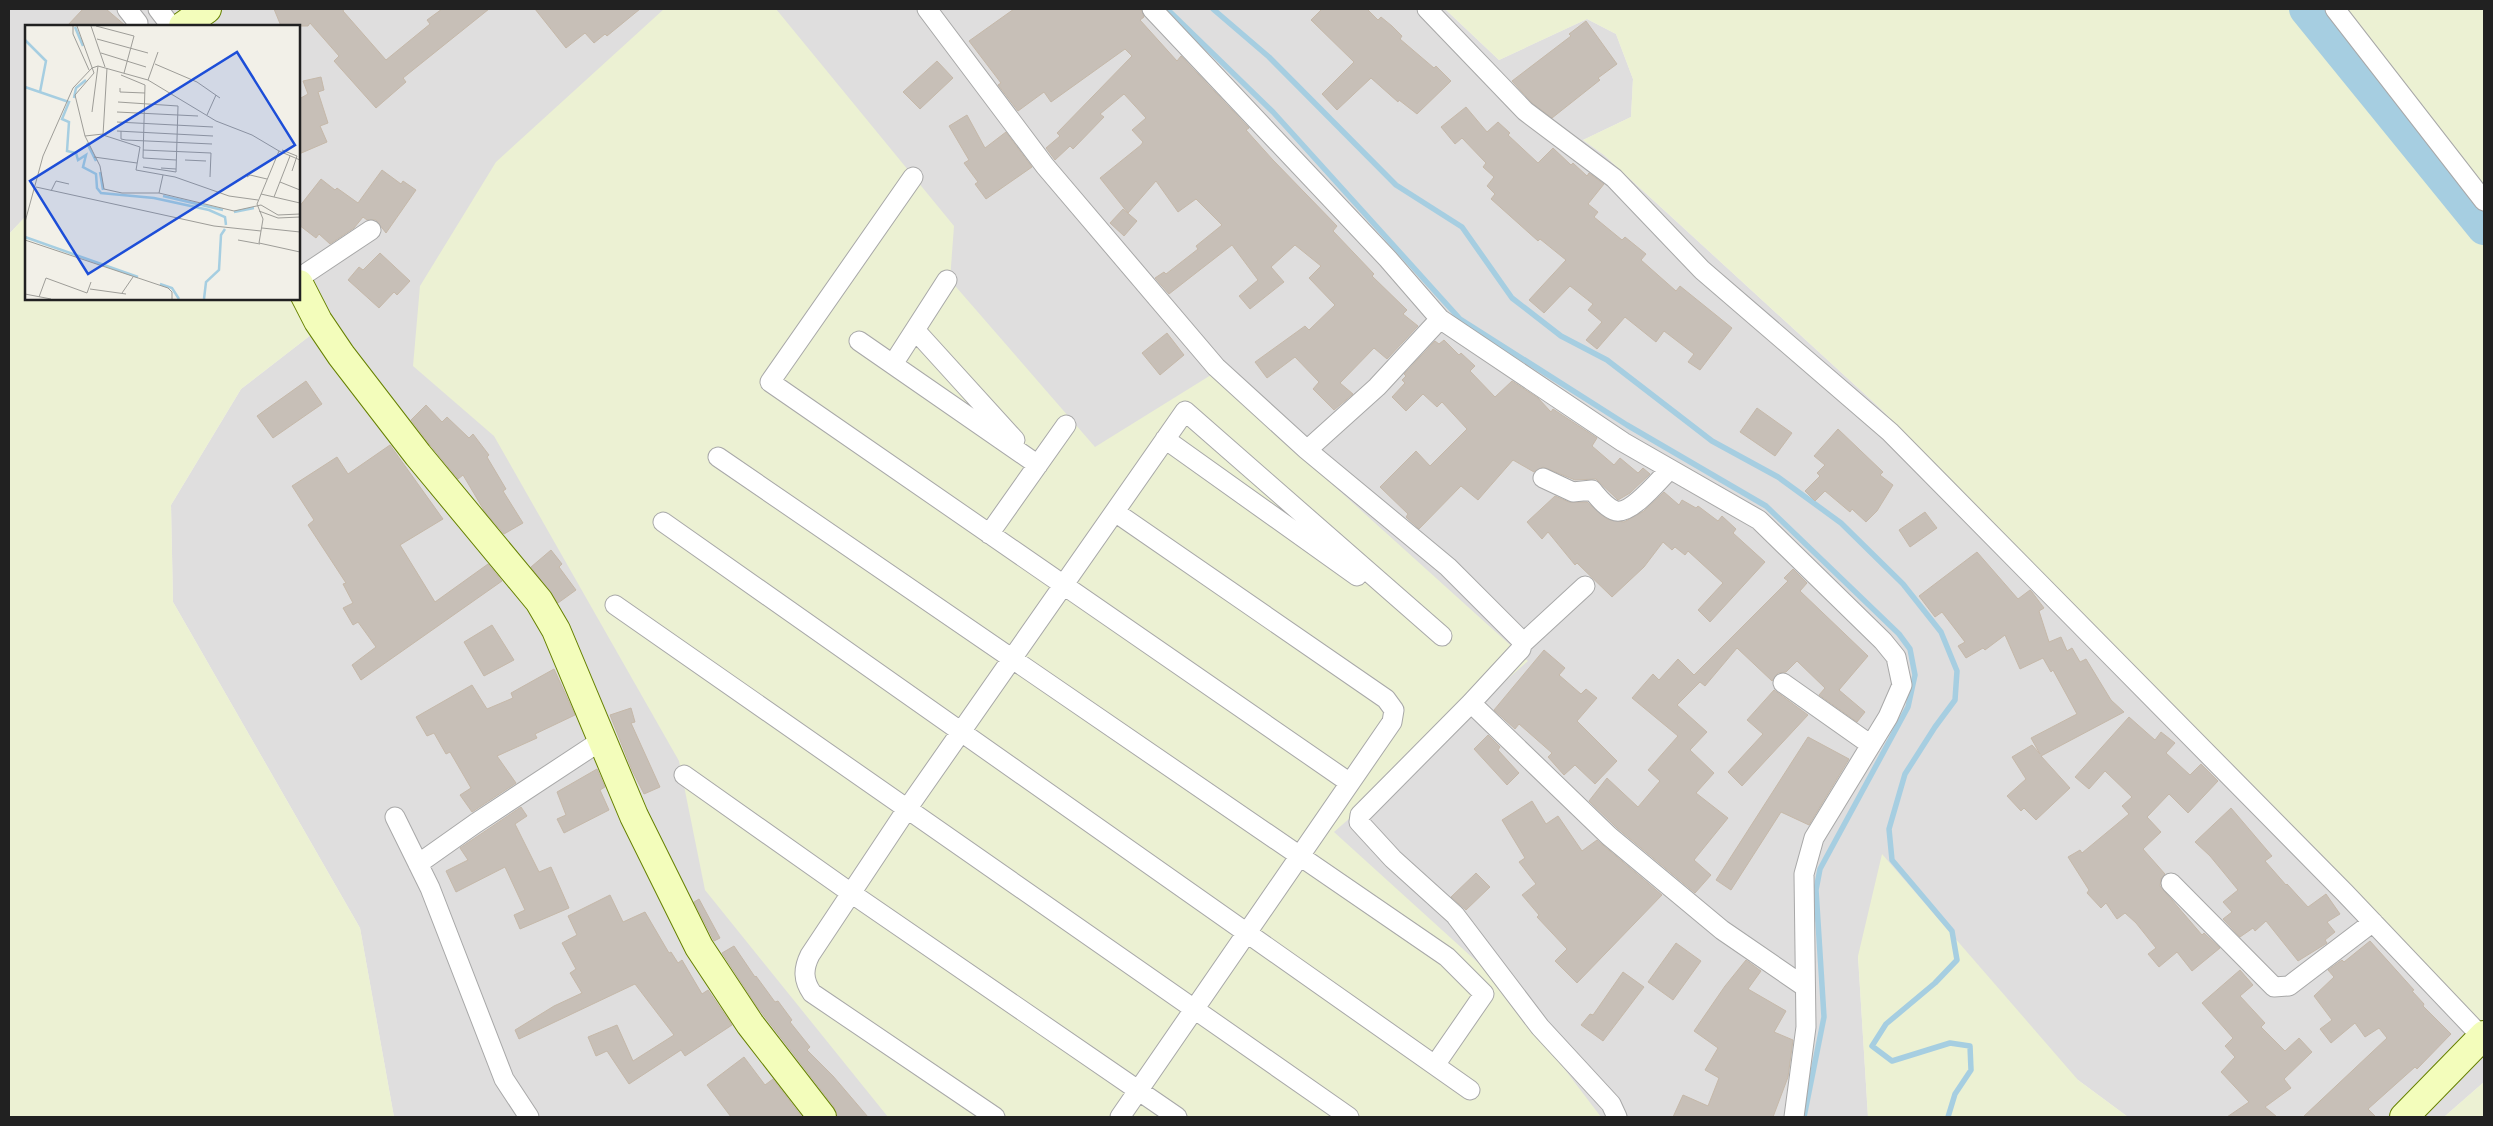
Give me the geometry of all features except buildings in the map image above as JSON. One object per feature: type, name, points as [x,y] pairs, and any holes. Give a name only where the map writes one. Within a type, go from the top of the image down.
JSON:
[{"type":"street","points":[[158,9],[170,25]]},
{"type":"street","points":[[184,25],[207,9]]},
{"type":"street","points":[[928,9],[1046,166],[1216,367],[1307,450],[1448,567],[1522,644]]},
{"type":"street","points":[[1152,9],[1388,259],[1440,319],[1623,442],[1759,520],[1884,641],[1896,657],[1902,685],[1888,717],[1814,838],[1804,874],[1806,1027],[1794,1117]]},
{"type":"street","points":[[1427,9],[1525,111],[1614,178],[1702,270],[1890,432],[2483,1036],[2404,1117]]},
{"type":"street","points":[[2335,9],[2484,201]]},
{"type":"street","points":[[912,177],[770,382],[1350,784]]},
{"type":"street","points":[[300,277],[371,230]]},
{"type":"street","points":[[893,364],[947,280]]},
{"type":"street","points":[[300,286],[318,321],[341,355],[418,454],[539,601],[556,630],[634,816],[700,947],[750,1024],[822,1117]]},
{"type":"street","points":[[1307,450],[1377,387],[1440,319]]},
{"type":"street","points":[[915,330],[1038,466]]},
{"type":"street","points":[[859,341],[1038,466]]},
{"type":"street","points":[[994,1117],[832,1009],[812,993],[807,986],[804,976],[805,966],[810,955],[908,809],[1165,439],[1185,411],[1442,636],[1165,439]]},
{"type":"street","points":[[989,534],[1066,425]]},
{"type":"street","points":[[718,457],[1447,957],[1484,994],[1435,1065]]},
{"type":"street","points":[[1543,478],[1573,492],[1592,490],[1615,511],[1623,511],[1632,507],[1670,469]]},
{"type":"street","points":[[1115,512],[1386,699],[1394,710],[1392,722],[1120,1117]]},
{"type":"street","points":[[663,522],[1470,1090]]},
{"type":"street","points":[[1585,586],[1522,644],[1521,648],[1471,703],[1360,815],[1359,822],[1393,859],[1455,915],[1540,1027],[1611,1104],[1617,1117]]},
{"type":"street","points":[[615,604],[1348,1117]]},
{"type":"street","points":[[1783,684],[1871,745]]},
{"type":"street","points":[[1471,703],[1609,836],[1722,930],[1805,987]]},
{"type":"street","points":[[418,864],[476,823],[602,740]]},
{"type":"street","points":[[684,774],[851,893],[1177,1117]]},
{"type":"street","points":[[395,817],[430,888],[504,1078],[529,1117]]},
{"type":"street","points":[[2171,883],[2274,987],[2289,986],[2372,922]]},
{"type":"shaded area","points":[[9,9],[1445,9],[1499,60],[1587,19],[1616,34],[1633,79],[1631,117],[1583,140],[1604,155],[1881,409],[2321,854],[2484,1025],[2484,1082],[2444,1117],[2128,1117],[2078,1080],[1858,956],[1868,1117],[394,1117],[360,928],[173,602],[171,505],[241,389],[325,324],[300,295],[300,25],[25,25],[25,217],[9,234]]},
{"type":"green space","points":[[664,9],[776,9],[954,226],[950,280],[1095,447],[1211,375],[1528,661],[1334,832],[1496,979],[1601,1117],[888,1117],[705,890],[679,761],[494,436],[413,366],[420,286],[496,162]]},
{"type":"green space","points":[[1445,9],[2484,9],[2484,1025],[2321,854],[1881,409],[1604,155],[1583,140],[1631,117],[1633,79],[1616,34],[1587,19],[1499,60]]},
{"type":"green space","points":[[25,217],[25,300],[300,300],[325,324],[241,389],[171,505],[173,602],[360,928],[394,1117],[9,1117],[9,234]]},
{"type":"green space","points":[[1882,854],[2078,1080],[2128,1117],[1868,1117],[1858,956]]},
{"type":"green space","points":[[2484,1082],[2484,1117],[2444,1117]]},
{"type":"waterway","points":[[1167,9],[1273,112],[1460,319],[1627,425],[1766,506],[1899,634],[1910,649],[1915,675],[1908,707],[1820,869],[1816,890],[1824,1017],[1804,1117]]},
{"type":"waterway","points":[[1213,9],[1269,57],[1396,185],[1462,227],[1512,298],[1561,336],[1607,360],[1712,441],[1778,477],[1841,523],[1903,584],[1941,632],[1957,671],[1955,700],[1905,774],[1889,829],[1892,860],[1952,931],[1957,960],[1935,983],[1886,1024],[1872,1046],[1892,1061],[1950,1043],[1970,1046],[1971,1070],[1955,1094],[1948,1117]]},
{"type":"waterway","points":[[2306,9],[2484,228]]}]
